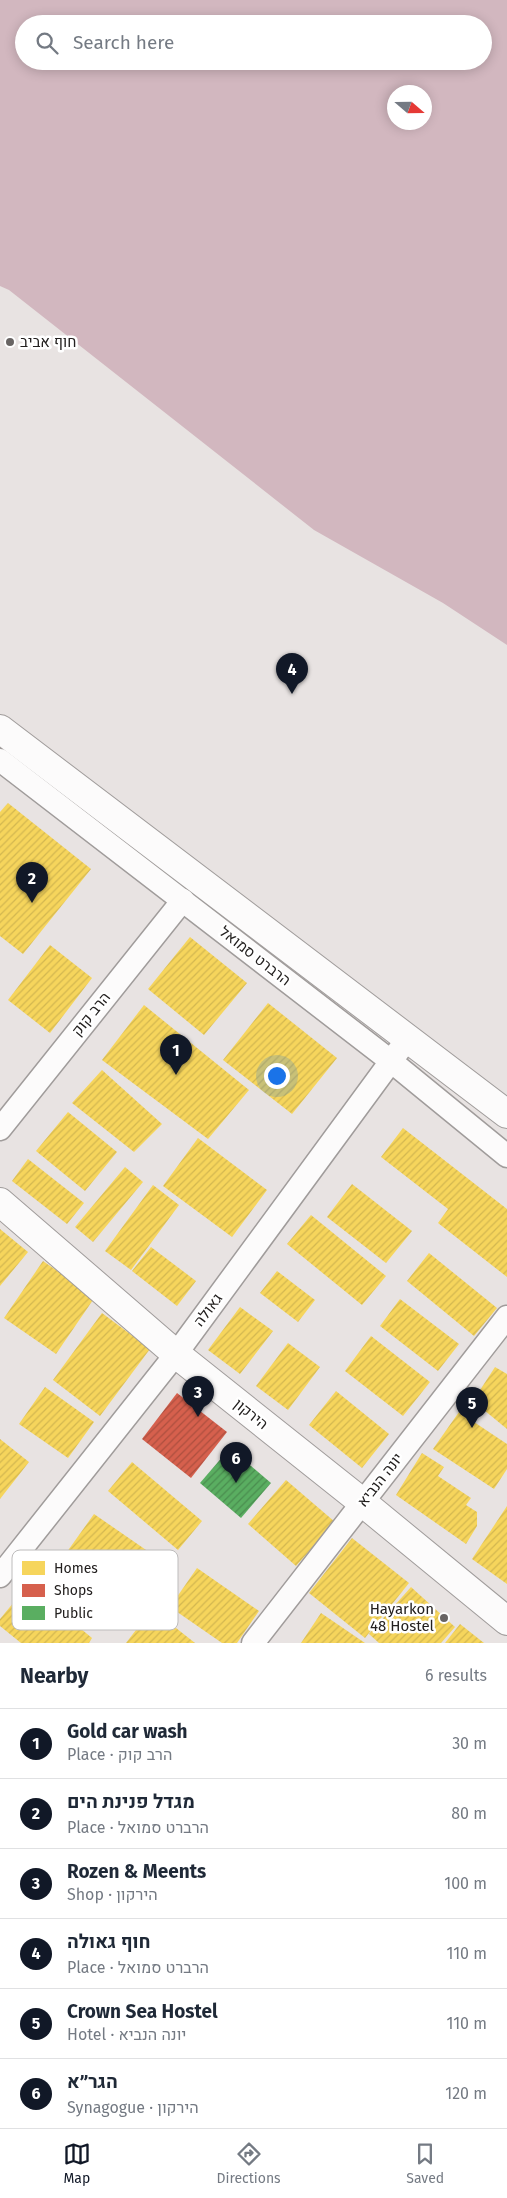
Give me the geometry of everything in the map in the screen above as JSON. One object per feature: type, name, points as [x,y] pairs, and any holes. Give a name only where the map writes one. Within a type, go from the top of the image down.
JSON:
[{"type":"main road","name":"הרברט סמואל","points":[[0,729],[507,1114]]},
{"type":"main road","name":"הירקון","points":[[0,1202],[176,1354],[362,1502],[507,1621]]},
{"type":"street","name":"הרברט סמואל","points":[[0,760],[392,1062],[507,1156]]},
{"type":"street","name":"הרב קוק","points":[[0,1129],[182,900]]},
{"type":"street","name":"גאולה","points":[[21,1550],[176,1354],[408,1038]]},
{"type":"street","name":"יונה הנביא","points":[[253,1643],[507,1317]]},
{"type":"street","name":"גאולה","points":[[0,1576],[12,1561]]},
{"type":"shaded area","points":[[0,0],[507,0],[507,645],[443,603],[314,530],[9,290],[0,286]]},
{"type":"building: Homes","points":[[8,803],[91,869],[23,954],[0,936],[0,812]]},
{"type":"building: Homes","points":[[190,937],[247,983],[204,1035],[148,989]]},
{"type":"building: Homes","points":[[50,945],[92,978],[50,1033],[8,1000]]},
{"type":"building: Homes","points":[[268,1003],[337,1058],[292,1114],[223,1060]]},
{"type":"building: Homes","points":[[144,1005],[249,1090],[208,1139],[102,1060]]},
{"type":"building: Homes","points":[[102,1070],[162,1124],[134,1152],[72,1103]]},
{"type":"building: Homes","points":[[68,1112],[117,1152],[85,1191],[36,1151]]},
{"type":"building: Homes","points":[[403,1128],[507,1209],[507,1277],[438,1223],[448,1209],[381,1157]]},
{"type":"building: Homes","points":[[198,1138],[267,1190],[232,1237],[163,1186]]},
{"type":"building: Homes","points":[[28,1159],[84,1203],[67,1224],[12,1181]]},
{"type":"building: Homes","points":[[125,1167],[143,1182],[93,1242],[75,1227]]},
{"type":"building: Homes","points":[[352,1184],[412,1231],[386,1263],[327,1217]]},
{"type":"building: Homes","points":[[153,1185],[179,1205],[131,1270],[105,1251]]},
{"type":"building: Homes","points":[[311,1215],[386,1276],[362,1305],[287,1244]]},
{"type":"building: Homes","points":[[0,1229],[28,1252],[0,1286]]},
{"type":"building: Homes","points":[[151,1247],[196,1281],[177,1306],[132,1271]]},
{"type":"building: Homes","points":[[429,1253],[497,1308],[474,1336],[407,1281]]},
{"type":"building: Homes","points":[[43,1261],[95,1297],[56,1354],[4,1318]]},
{"type":"building: Homes","points":[[277,1271],[315,1300],[298,1322],[260,1293]]},
{"type":"building: Homes","points":[[400,1299],[459,1344],[438,1371],[380,1326]]},
{"type":"building: Homes","points":[[240,1307],[273,1331],[240,1374],[208,1350]]},
{"type":"building: Homes","points":[[102,1313],[150,1349],[100,1416],[53,1380]]},
{"type":"building: Homes","points":[[371,1336],[430,1382],[403,1416],[345,1371]]},
{"type":"building: Homes","points":[[288,1343],[320,1367],[288,1410],[256,1386]]},
{"type":"building: Homes","points":[[495,1367],[507,1374],[507,1429],[473,1401]]},
{"type":"building: Homes","points":[[45,1387],[94,1422],[68,1458],[19,1424]]},
{"type":"building: Homes","points":[[336,1391],[389,1434],[362,1468],[309,1425]]},
{"type":"building: Homes","points":[[459,1412],[507,1444],[507,1469],[494,1489],[433,1449]]},
{"type":"building: Homes","points":[[0,1439],[29,1462],[0,1499]]},
{"type":"building: Homes","points":[[422,1453],[444,1467],[438,1476],[471,1498],[466,1505],[477,1512],[477,1526],[466,1544],[396,1495]]},
{"type":"building: Homes","points":[[132,1462],[202,1521],[178,1550],[108,1491]]},
{"type":"building: Homes","points":[[286,1480],[335,1522],[296,1566],[248,1524]]},
{"type":"building: Homes","points":[[507,1506],[507,1584],[472,1559]]},
{"type":"building: Homes","points":[[94,1514],[146,1550],[68,1550]]},
{"type":"building: Homes","points":[[352,1538],[409,1583],[365,1638],[309,1593]]},
{"type":"building: Homes","points":[[197,1568],[259,1611],[237,1643],[222,1643],[178,1613],[178,1595]]},
{"type":"building: Homes","points":[[411,1587],[455,1627],[441,1643],[379,1643],[369,1634]]},
{"type":"building: Homes","points":[[12,1604],[12,1630],[82,1630],[92,1638],[89,1643],[21,1643],[0,1626],[0,1619]]},
{"type":"building: Homes","points":[[321,1613],[365,1643],[301,1643]]},
{"type":"building: Homes","points":[[460,1624],[484,1643],[445,1643]]},
{"type":"building: Homes","points":[[136,1630],[178,1630],[195,1643],[126,1643]]},
{"type":"building: Shops","points":[[177,1393],[227,1432],[191,1478],[142,1439]]},
{"type":"building: Public","points":[[230,1448],[271,1483],[241,1518],[200,1483]]},
{"type":"place","name":"חוף אביב","points":[[10,342]]},
{"type":"place","name":"חוף גאולה","points":[[292,694]]},
{"type":"place","name":"מגדל פנינת הים","points":[[32,903]]},
{"type":"place","name":"Gold car wash","points":[[176,1075]]},
{"type":"place","name":"Rozen & Meents","points":[[198,1417]]},
{"type":"place","name":"Crown Sea Hostel","points":[[472,1428]]},
{"type":"place","name":"הגר״א","points":[[236,1483]]},
{"type":"place","name":"Hayarkon 48 Hostel","points":[[444,1618]]}]
